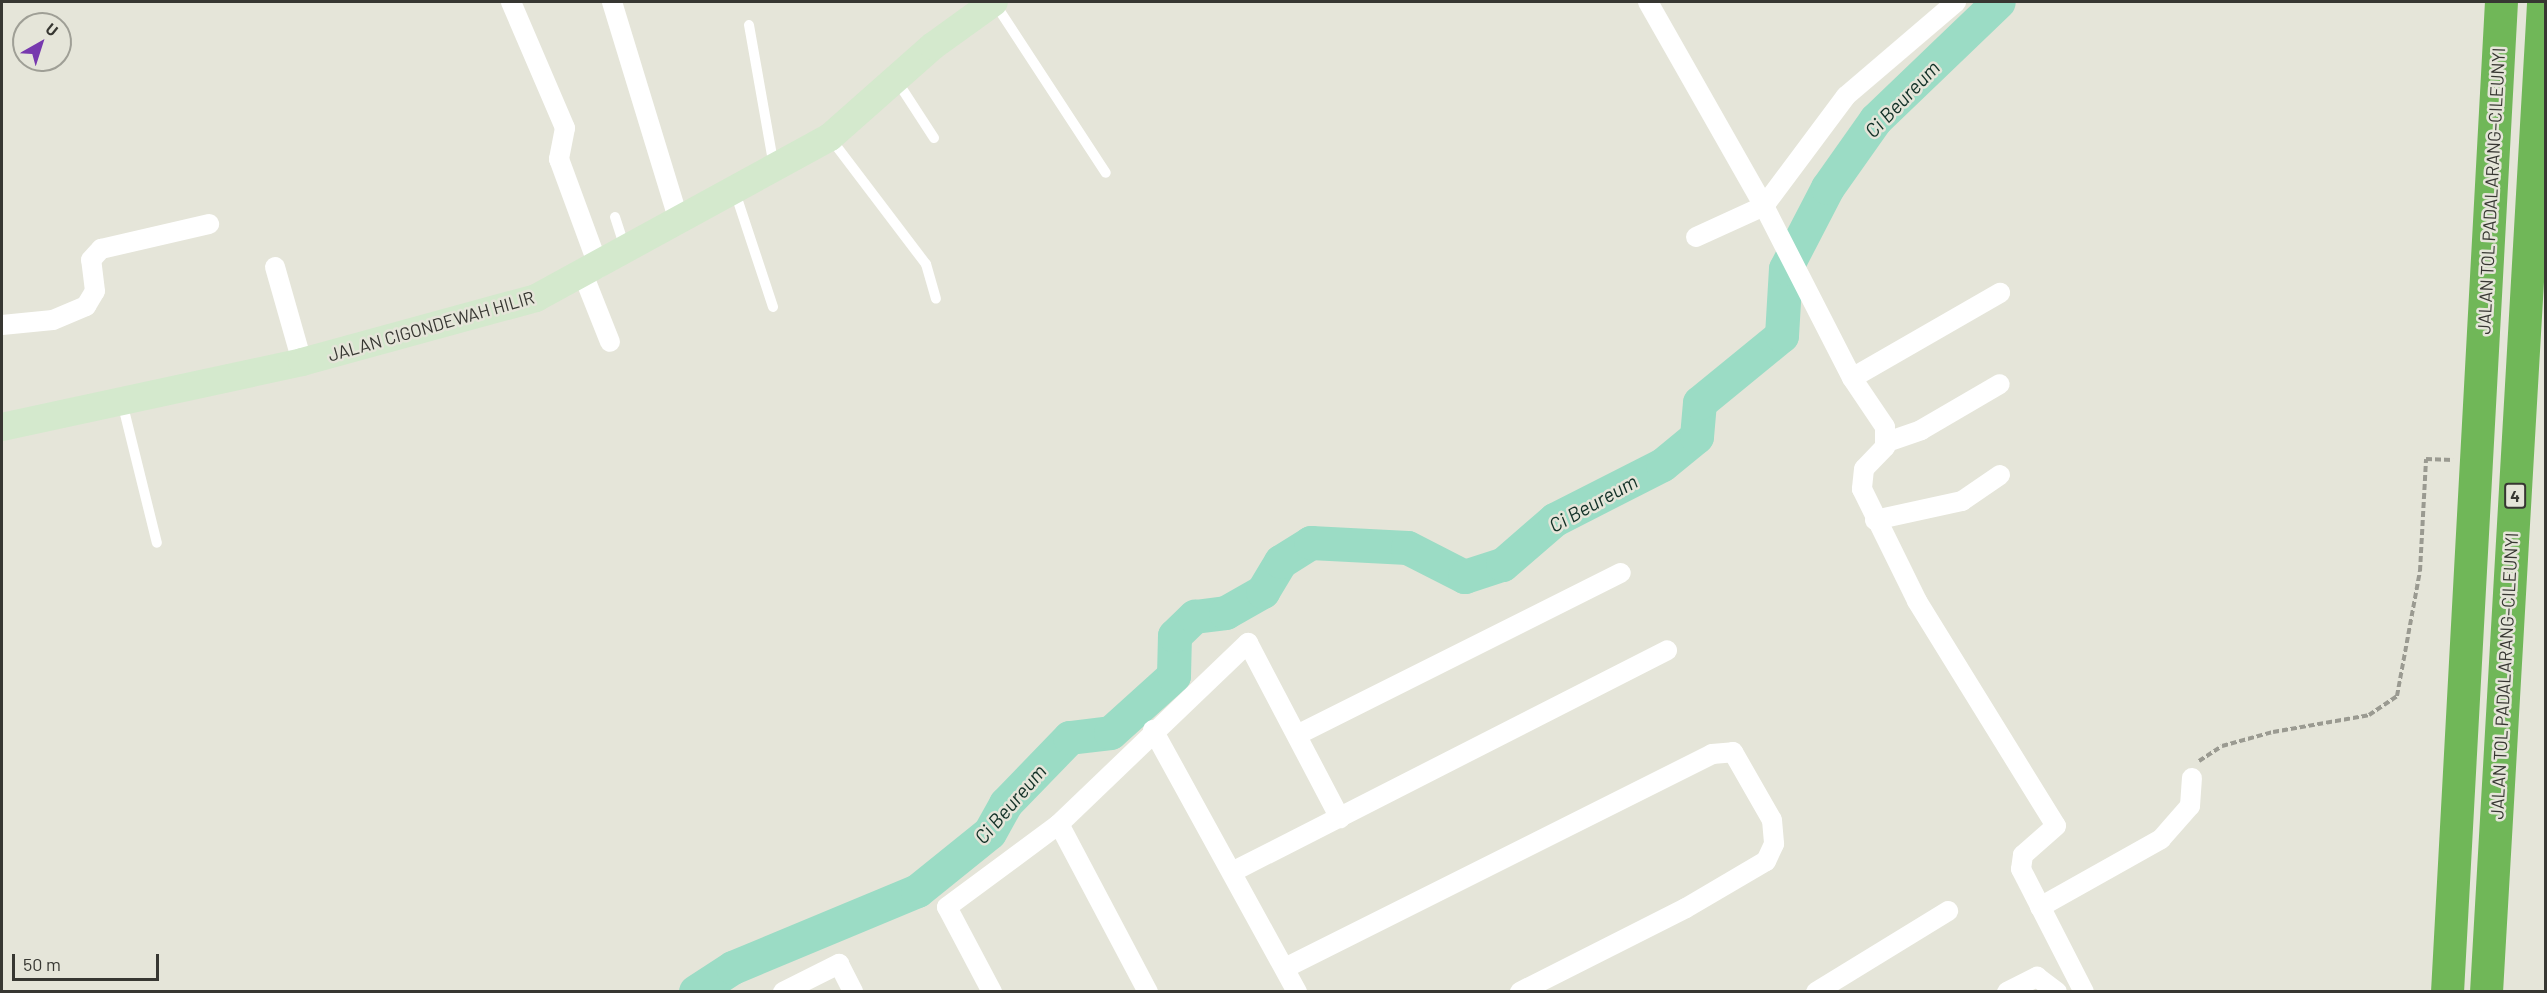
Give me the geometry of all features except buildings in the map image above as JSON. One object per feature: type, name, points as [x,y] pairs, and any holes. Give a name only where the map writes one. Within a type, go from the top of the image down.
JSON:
[{"type":"highway","name":"JALAN TOL PADALARANG–CILEUNYI","points":[[2447,992],[2501,2]]},
{"type":"highway","name":"JALAN TOL PADALARANG–CILEUNYI","points":[[2486,992],[2543,2]]},
{"type":"street","points":[[512,2],[565,128],[560,159],[610,342]]},
{"type":"street","points":[[612,2],[679,221]]},
{"type":"street","name":"JALAN CIGONDEWAH HILIR","points":[[2,427],[121,399],[302,362],[536,298],[626,253],[830,137],[994,2]]},
{"type":"street","points":[[1648,2],[1764,206],[1803,291],[1852,378],[1885,427],[1887,442]]},
{"type":"street","points":[[1696,237],[1764,206],[1846,96],[1956,2]]},
{"type":"street","points":[[2,325],[53,320],[86,306],[95,291],[91,260],[101,249],[210,224]]},
{"type":"street","points":[[275,267],[302,362]]},
{"type":"street","points":[[1852,378],[2000,293]]},
{"type":"street","points":[[2000,384],[1921,430],[1887,442],[1861,476],[1875,520],[1917,601],[2056,826],[2020,861],[2040,907],[2084,992]]},
{"type":"street","points":[[1875,520],[1962,501],[2000,476]]},
{"type":"street","points":[[1297,735],[1621,573]]},
{"type":"street","points":[[992,992],[947,907],[1059,824],[1153,730],[1248,643],[1340,818]]},
{"type":"street","points":[[1234,871],[1667,650]]},
{"type":"street","points":[[1153,730],[1234,871],[1297,992]]},
{"type":"street","points":[[1285,968],[1712,754],[1733,752],[1772,820],[1774,844],[1766,861],[1686,908],[1520,992]]},
{"type":"street","points":[[2040,907],[2162,839],[2190,806],[2192,778]]},
{"type":"street","points":[[1059,824],[1148,992]]},
{"type":"street","points":[[1816,992],[1948,911]]},
{"type":"street","points":[[783,992],[839,964],[853,992]]},
{"type":"street","points":[[2007,992],[2037,977],[2057,992]]},
{"type":"lane","points":[[994,2],[1106,173]]},
{"type":"lane","points":[[749,25],[774,170]]},
{"type":"lane","points":[[896,81],[934,138]]},
{"type":"lane","points":[[830,137],[926,264],[936,299]]},
{"type":"lane","points":[[735,191],[773,307]]},
{"type":"lane","points":[[615,217],[626,253]]},
{"type":"lane","points":[[121,399],[157,543]]},
{"type":"path","points":[[2192,778],[2201,756],[2222,746],[2369,715],[2397,696],[2420,571],[2426,461]]},
{"type":"path","points":[[2546,483],[2546,537]]},
{"type":"waterway","name":"Ci Beureum","points":[[696,992],[733,968],[918,891],[990,833],[1006,804],[1070,738],[1111,733],[1174,676],[1175,636],[1195,617],[1226,613],[1263,592],[1281,562],[1311,543],[1408,548],[1465,577],[1503,565],[1555,520],[1663,465],[1697,437],[1700,403],[1782,336],[1786,269],[1828,188],[1876,120],[1999,2]]}]
